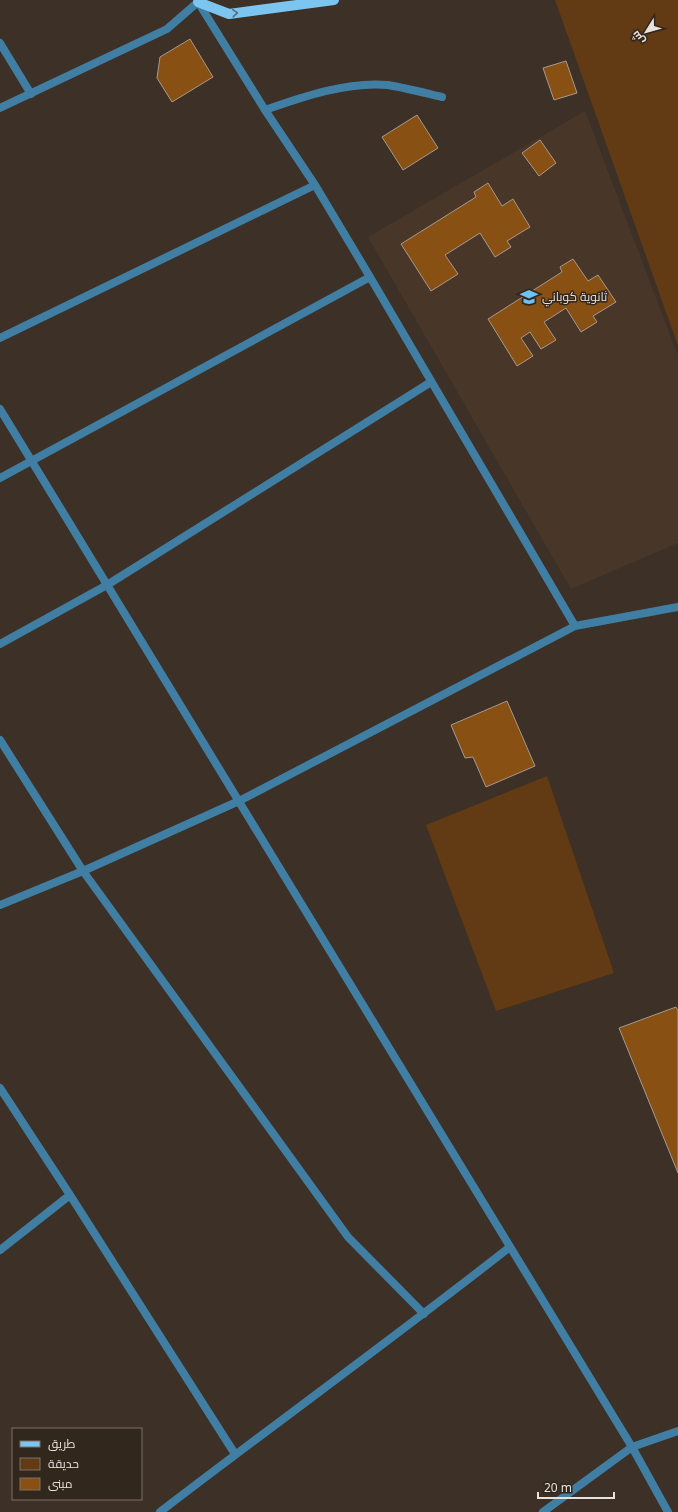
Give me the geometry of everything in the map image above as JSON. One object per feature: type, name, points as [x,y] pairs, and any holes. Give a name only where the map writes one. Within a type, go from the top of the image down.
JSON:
[{"type":"main road","points":[[198,1],[230,14],[334,0]]},
{"type":"street","points":[[0,108],[167,29],[198,1],[265,110],[315,185],[575,626]]},
{"type":"street","points":[[0,43],[31,94]]},
{"type":"street","points":[[265,110],[315,93],[366,85],[388,85],[442,97]]},
{"type":"street","points":[[0,338],[315,185]]},
{"type":"street","points":[[0,478],[370,277]]},
{"type":"street","points":[[0,644],[107,585],[431,382]]},
{"type":"street","points":[[0,409],[632,1447],[668,1512]]},
{"type":"street","points":[[0,905],[84,871],[239,801],[575,626],[678,607]]},
{"type":"street","points":[[0,740],[84,871],[348,1237],[424,1314]]},
{"type":"street","points":[[0,1088],[235,1454]]},
{"type":"street","points":[[0,1250],[70,1195]]},
{"type":"street","points":[[160,1512],[235,1454],[424,1314],[510,1247]]},
{"type":"street","points":[[543,1512],[632,1447],[678,1431]]},
{"type":"shaded area","name":"ثانوية كوباني","points":[[585,111],[678,356],[678,543],[571,589],[368,237]]},
{"type":"green space","points":[[555,0],[678,0],[678,346]]},
{"type":"green space","points":[[547,776],[614,973],[496,1011],[426,825]]},
{"type":"building","points":[[190,39],[213,77],[172,102],[157,78],[160,57]]},
{"type":"building","points":[[566,61],[577,93],[554,100],[543,68]]},
{"type":"building","points":[[417,115],[438,148],[403,170],[382,137]]},
{"type":"building","points":[[540,140],[556,163],[539,176],[522,153]]},
{"type":"building","points":[[488,183],[502,206],[513,199],[530,227],[507,241],[511,247],[495,257],[480,233],[445,255],[458,274],[431,291],[401,244],[476,197],[474,192]]},
{"type":"building","points":[[573,259],[588,281],[598,275],[616,302],[593,316],[597,322],[581,332],[566,308],[544,322],[556,340],[541,349],[530,332],[521,338],[533,356],[517,366],[488,319],[562,272],[560,267]]},
{"type":"building","points":[[507,701],[535,766],[486,787],[473,757],[465,758],[451,725]]},
{"type":"building","points":[[676,1007],[678,1011],[678,1173],[619,1028]]},
{"type":"place","name":"ثانوية كوباني","points":[[529,297]]}]
